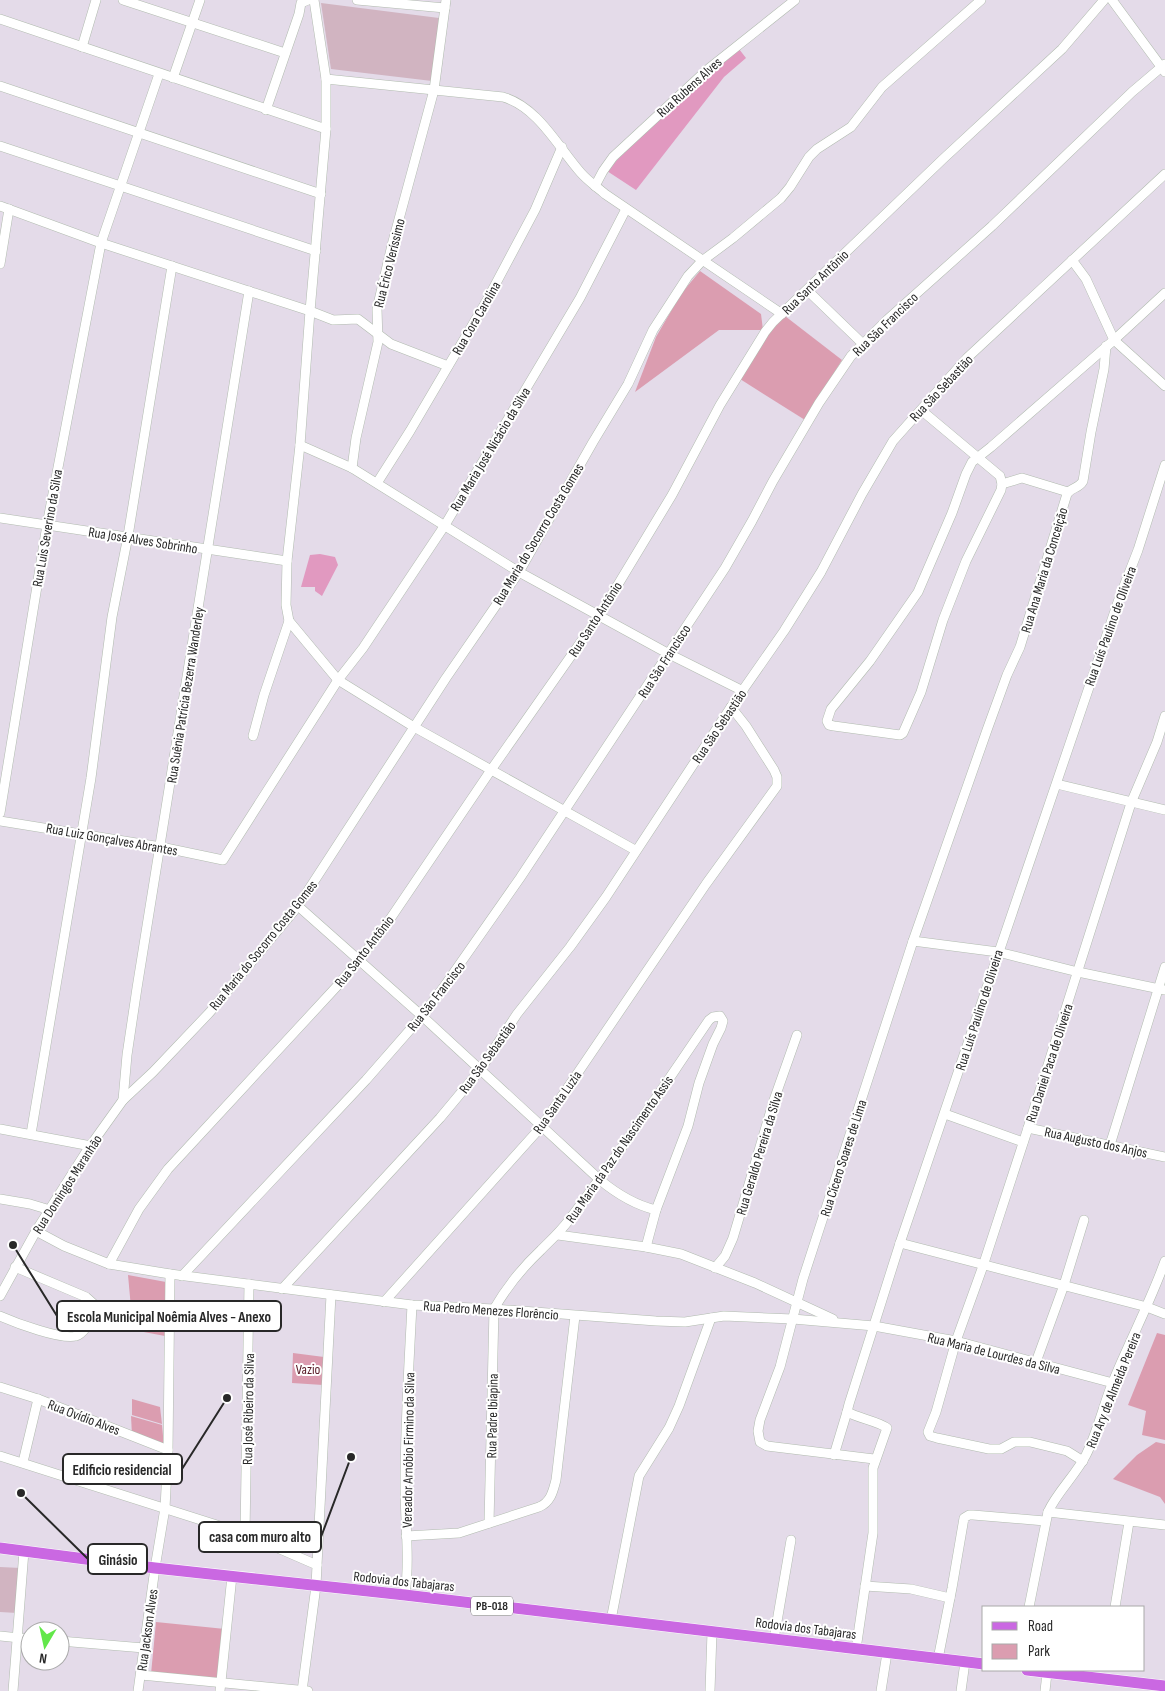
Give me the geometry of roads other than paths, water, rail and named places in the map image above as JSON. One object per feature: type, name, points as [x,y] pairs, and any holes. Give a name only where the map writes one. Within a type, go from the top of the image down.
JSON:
[{"type":"main road","name":"Rodovia dos Tabajaras","points":[[0,1548],[155,1568],[405,1595],[982,1664]]},
{"type":"main road","points":[[1034,1671],[1104,1674],[1128,1686],[1165,1686]]},
{"type":"street","points":[[82,47],[96,0]]},
{"type":"street","points":[[123,0],[285,52]]},
{"type":"street","points":[[173,78],[200,0]]},
{"type":"street","points":[[253,736],[289,621],[286,605],[286,561],[300,445],[326,129],[326,79],[314,0]]},
{"type":"street","points":[[357,0],[445,4]]},
{"type":"street","name":"Rua Rubens Alves","points":[[595,186],[613,157],[707,70],[795,0]]},
{"type":"street","name":"Rua Maria do Socorro Costa Gomes","points":[[123,1100],[153,1072],[210,1012],[298,906],[414,727],[519,572],[618,402],[653,330],[688,276],[702,261],[781,198],[809,157],[817,149],[851,127],[882,87],[981,0]]},
{"type":"street","name":"Rua Santo Antônio","points":[[109,1264],[135,1216],[168,1169],[359,960],[389,920],[490,770],[600,616],[672,495],[725,397],[765,332],[943,160],[1062,50],[1104,0]]},
{"type":"street","points":[[1112,0],[1164,68]]},
{"type":"street","points":[[266,110],[302,1]]},
{"type":"street","name":"Rua Érico Veríssimo","points":[[352,468],[356,438],[375,356],[378,335],[377,310],[392,245],[434,90],[445,4]]},
{"type":"street","points":[[0,19],[326,129]]},
{"type":"street","name":"Rua São Francisco","points":[[182,1276],[366,1080],[422,1016],[476,942],[725,568],[773,481],[851,356],[888,319],[997,221],[1132,92],[1164,68]]},
{"type":"street","name":"Rua Luis Severino da Silva","points":[[0,814],[47,525],[101,243],[159,74]]},
{"type":"street","points":[[326,79],[503,97],[514,100],[524,106],[562,147],[582,174],[595,186],[782,314]]},
{"type":"street","points":[[0,86],[321,194]]},
{"type":"street","points":[[0,146],[316,251]]},
{"type":"street","name":"Rua Cora Carolina","points":[[377,482],[486,302],[535,210],[562,147]]},
{"type":"street","name":"Rua São Sebastião","points":[[282,1289],[440,1118],[480,1070],[517,1014],[570,947],[784,631],[821,572],[888,449],[967,358],[1165,174]]},
{"type":"street","points":[[0,264],[4,208],[101,243],[333,320],[358,319],[391,344],[448,366]]},
{"type":"street","name":"Rua Maria José Nicácio da Silva","points":[[223,860],[338,680],[363,648],[445,525],[580,298],[626,209]]},
{"type":"street","points":[[1072,260],[1086,279],[1114,340],[1158,377],[1165,386]]},
{"type":"street","points":[[31,1134],[91,778],[112,617],[128,536],[172,266]]},
{"type":"street","points":[[807,290],[864,344]]},
{"type":"street","name":"Rua Suênia Patrícia Bezerra Wanderley","points":[[123,1100],[130,1036],[249,292]]},
{"type":"street","points":[[921,410],[978,457],[1000,476],[1002,484],[998,497],[966,561],[943,620],[921,692],[903,734],[876,732],[829,724],[827,719],[831,709],[870,661],[918,592],[952,513],[966,474],[978,457],[1114,340],[1165,293]]},
{"type":"street","name":"Rua Ana Maria da Conceição","points":[[974,766],[1007,675],[1020,647],[1068,492],[1080,486],[1085,475],[1091,432],[1104,369],[1106,346]]},
{"type":"street","points":[[300,445],[352,468],[519,572],[668,654],[743,691]]},
{"type":"street","name":"Rua Luís Paulino de Oliveira","points":[[834,1455],[900,1243],[1113,617],[1138,550],[1165,465]]},
{"type":"street","points":[[1002,484],[1022,478],[1068,492]]},
{"type":"street","name":"Rua José Alves Sobrinho","points":[[0,518],[286,561]]},
{"type":"street","points":[[289,621],[338,680],[414,727],[635,850]]},
{"type":"street","name":"Rua Santa Luzia","points":[[384,1302],[542,1127],[706,884],[777,786],[778,782],[774,770],[746,726],[731,707]]},
{"type":"street","name":"Rua Daniel Paca de Oliveira","points":[[1082,1461],[1067,1450],[1030,1442],[1014,1442],[1001,1449],[989,1449],[932,1437],[928,1432],[936,1412],[956,1342],[1028,1128],[1131,803],[1161,743],[1165,716]]},
{"type":"street","name":"Rua Cícero Soares de Lima","points":[[874,1460],[767,1446],[762,1444],[758,1438],[760,1420],[777,1377],[797,1303],[828,1202],[913,941],[974,766]]},
{"type":"street","points":[[1057,784],[1165,810]]},
{"type":"street","name":"Rua Luiz Gonçalves Abrantes","points":[[0,821],[161,847],[223,860]]},
{"type":"street","points":[[298,906],[422,1016],[600,1180],[632,1202],[656,1210],[646,1247]]},
{"type":"street","points":[[913,941],[998,952],[1161,990]]},
{"type":"street","points":[[1110,1145],[1161,990],[1165,967]]},
{"type":"street","name":"Rua Maria da Paz do Nascimento Assis","points":[[494,1310],[502,1294],[518,1274],[541,1249],[558,1235],[600,1180],[709,1020],[718,1016],[723,1021],[721,1028],[699,1083],[682,1143],[656,1210]]},
{"type":"street","name":"Rua Geraldo Pereira da Silva","points":[[715,1268],[724,1256],[733,1238],[774,1100],[797,1035]]},
{"type":"street","name":"Rua Domingos Maranhão","points":[[0,1296],[2,1285],[90,1146],[123,1100]]},
{"type":"street","name":"Rua Augusto dos Anjos","points":[[945,1114],[1023,1142]]},
{"type":"street","name":"Rua Augusto dos Anjos","points":[[1028,1128],[1165,1157]]},
{"type":"street","points":[[0,1129],[90,1146]]},
{"type":"street","points":[[0,1199],[30,1204],[50,1210]]},
{"type":"street","points":[[1036,1362],[1064,1286],[1084,1220]]},
{"type":"street","name":"Rua Pedro Menezes Florêncio","points":[[36,1231],[64,1246],[109,1264],[182,1276],[412,1306],[676,1322],[724,1316],[840,1322],[874,1326]]},
{"type":"street","points":[[558,1235],[682,1254],[751,1281],[840,1322]]},
{"type":"street","points":[[900,1243],[1147,1307],[1165,1314]]},
{"type":"street","name":"Rua Ary de Almeida Pereira","points":[[1046,1516],[1051,1505],[1089,1449],[1112,1383],[1156,1288],[1165,1260]]},
{"type":"street","points":[[0,1316],[46,1332],[75,1337],[82,1333],[96,1315],[95,1305],[86,1297],[15,1267]]},
{"type":"street","name":"Rua Jackson Alves","points":[[138,1691],[165,1508],[168,1450],[170,1274]]},
{"type":"street","points":[[1156,1288],[1165,1280]]},
{"type":"street","name":"Rua José Ribeiro da Silva","points":[[245,1534],[250,1284]]},
{"type":"street","points":[[140,1675],[221,1687],[304,1691],[316,1586],[331,1295]]},
{"type":"street","name":"Vereador Arnóbio Firmino da Silva","points":[[405,1595],[408,1558],[405,1454],[412,1306]]},
{"type":"street","name":"Rua Padre Ibiapina","points":[[489,1524],[494,1310]]},
{"type":"street","points":[[406,1536],[459,1533],[544,1505],[553,1493],[560,1449],[575,1316]]},
{"type":"street","points":[[611,1620],[639,1476],[669,1428],[711,1318]]},
{"type":"street","name":"Rua Maria de Lourdes da Silva","points":[[874,1326],[956,1342],[1112,1383]]},
{"type":"street","name":"Rua Ovídio Alves","points":[[0,1388],[38,1399],[168,1450]]},
{"type":"street","points":[[24,1462],[38,1399]]},
{"type":"street","points":[[847,1412],[857,1418],[883,1425],[887,1428],[874,1460],[872,1477],[873,1533],[856,1649]]},
{"type":"street","points":[[0,1456],[24,1462],[245,1534],[317,1565]]},
{"type":"street","points":[[938,1659],[962,1522],[966,1516],[1046,1516],[1165,1525]]},
{"type":"street","points":[[1029,1606],[1046,1516]]},
{"type":"street","points":[[1115,1606],[1129,1522]]},
{"type":"street","points":[[774,1639],[791,1540]]},
{"type":"street","points":[[13,1691],[24,1551]]},
{"type":"street","points":[[221,1687],[232,1576]]},
{"type":"street","points":[[865,1586],[911,1589],[950,1598]]},
{"type":"street","points":[[710,1691],[712,1632]]},
{"type":"street","points":[[0,1636],[18,1638]]},
{"type":"street","points":[[70,1642],[144,1648]]},
{"type":"street","points":[[881,1691],[886,1652]]},
{"type":"street","points":[[961,1691],[965,1662]]},
{"type":"street","points":[[1045,1691],[1047,1673]]},
{"type":"place","name":"Escola Municipal Noêmia Alves - Anexo","points":[[13,1245]]},
{"type":"place","name":"Edificio residencial","points":[[227,1398]]},
{"type":"place","name":"casa com muro alto","points":[[351,1457]]},
{"type":"place","name":"Ginásio","points":[[21,1493]]},
{"type":"park label","name":"Vazio","points":[[308,1369]]}]
